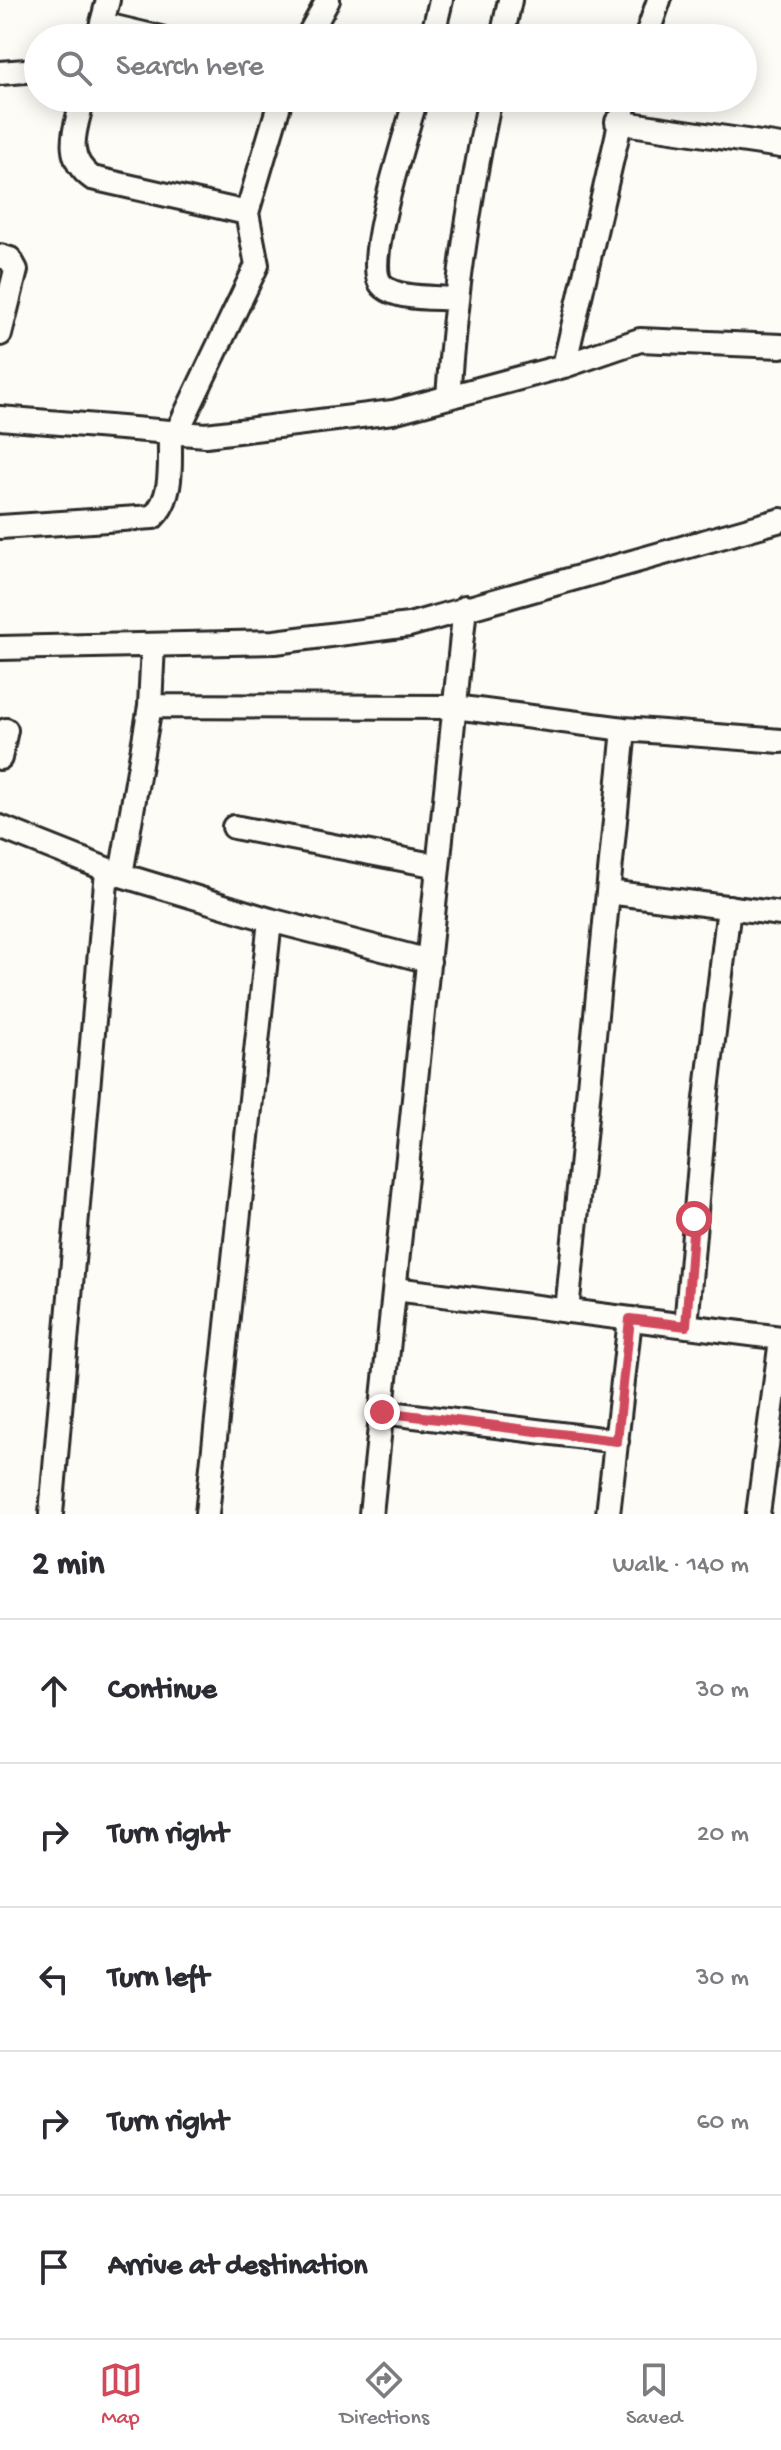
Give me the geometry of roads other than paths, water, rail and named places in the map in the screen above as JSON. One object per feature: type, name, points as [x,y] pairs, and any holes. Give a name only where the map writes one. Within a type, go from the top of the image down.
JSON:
[{"type":"street","points":[[102,24],[108,0]]},
{"type":"street","points":[[315,24],[328,0]]},
{"type":"street","points":[[435,24],[441,0]]},
{"type":"street","points":[[505,24],[510,0]]},
{"type":"street","points":[[651,24],[659,0]]},
{"type":"street","points":[[0,73],[24,71]]},
{"type":"street","points":[[80,112],[72,146],[80,170],[92,178],[247,213]]},
{"type":"street","points":[[0,527],[153,517],[161,510],[169,485],[174,432],[257,265],[247,213],[277,112]]},
{"type":"street","points":[[412,112],[379,233],[376,275],[381,285],[394,292],[455,299]]},
{"type":"street","points":[[448,397],[465,218],[487,112]]},
{"type":"street","points":[[564,366],[621,112]]},
{"type":"street","points":[[617,122],[781,146]]},
{"type":"street","points":[[0,256],[10,259],[16,270],[0,334]]},
{"type":"street","points":[[0,418],[206,435],[393,412],[564,366],[640,340],[781,346]]},
{"type":"street","points":[[0,648],[82,643],[207,645],[346,634],[409,625],[781,520]]},
{"type":"street","points":[[371,1514],[465,607]]},
{"type":"street","points":[[51,1514],[114,873],[150,706],[153,645]]},
{"type":"street","points":[[150,706],[455,707],[624,729],[781,741]]},
{"type":"street","points":[[567,1311],[624,729]]},
{"type":"street","points":[[0,758],[6,730]]},
{"type":"street","points":[[0,827],[114,873],[270,920],[429,961]]},
{"type":"street","points":[[234,827],[438,866]]},
{"type":"street","points":[[608,892],[781,914]]},
{"type":"street","points":[[686,1326],[705,1107],[729,907]]},
{"type":"street","points":[[207,1514],[270,920]]},
{"type":"street","points":[[395,1289],[781,1339],[758,1514]]},
{"type":"street","points":[[608,1514],[630,1319]]},
{"type":"street","points":[[382,1412],[617,1441]]}]
